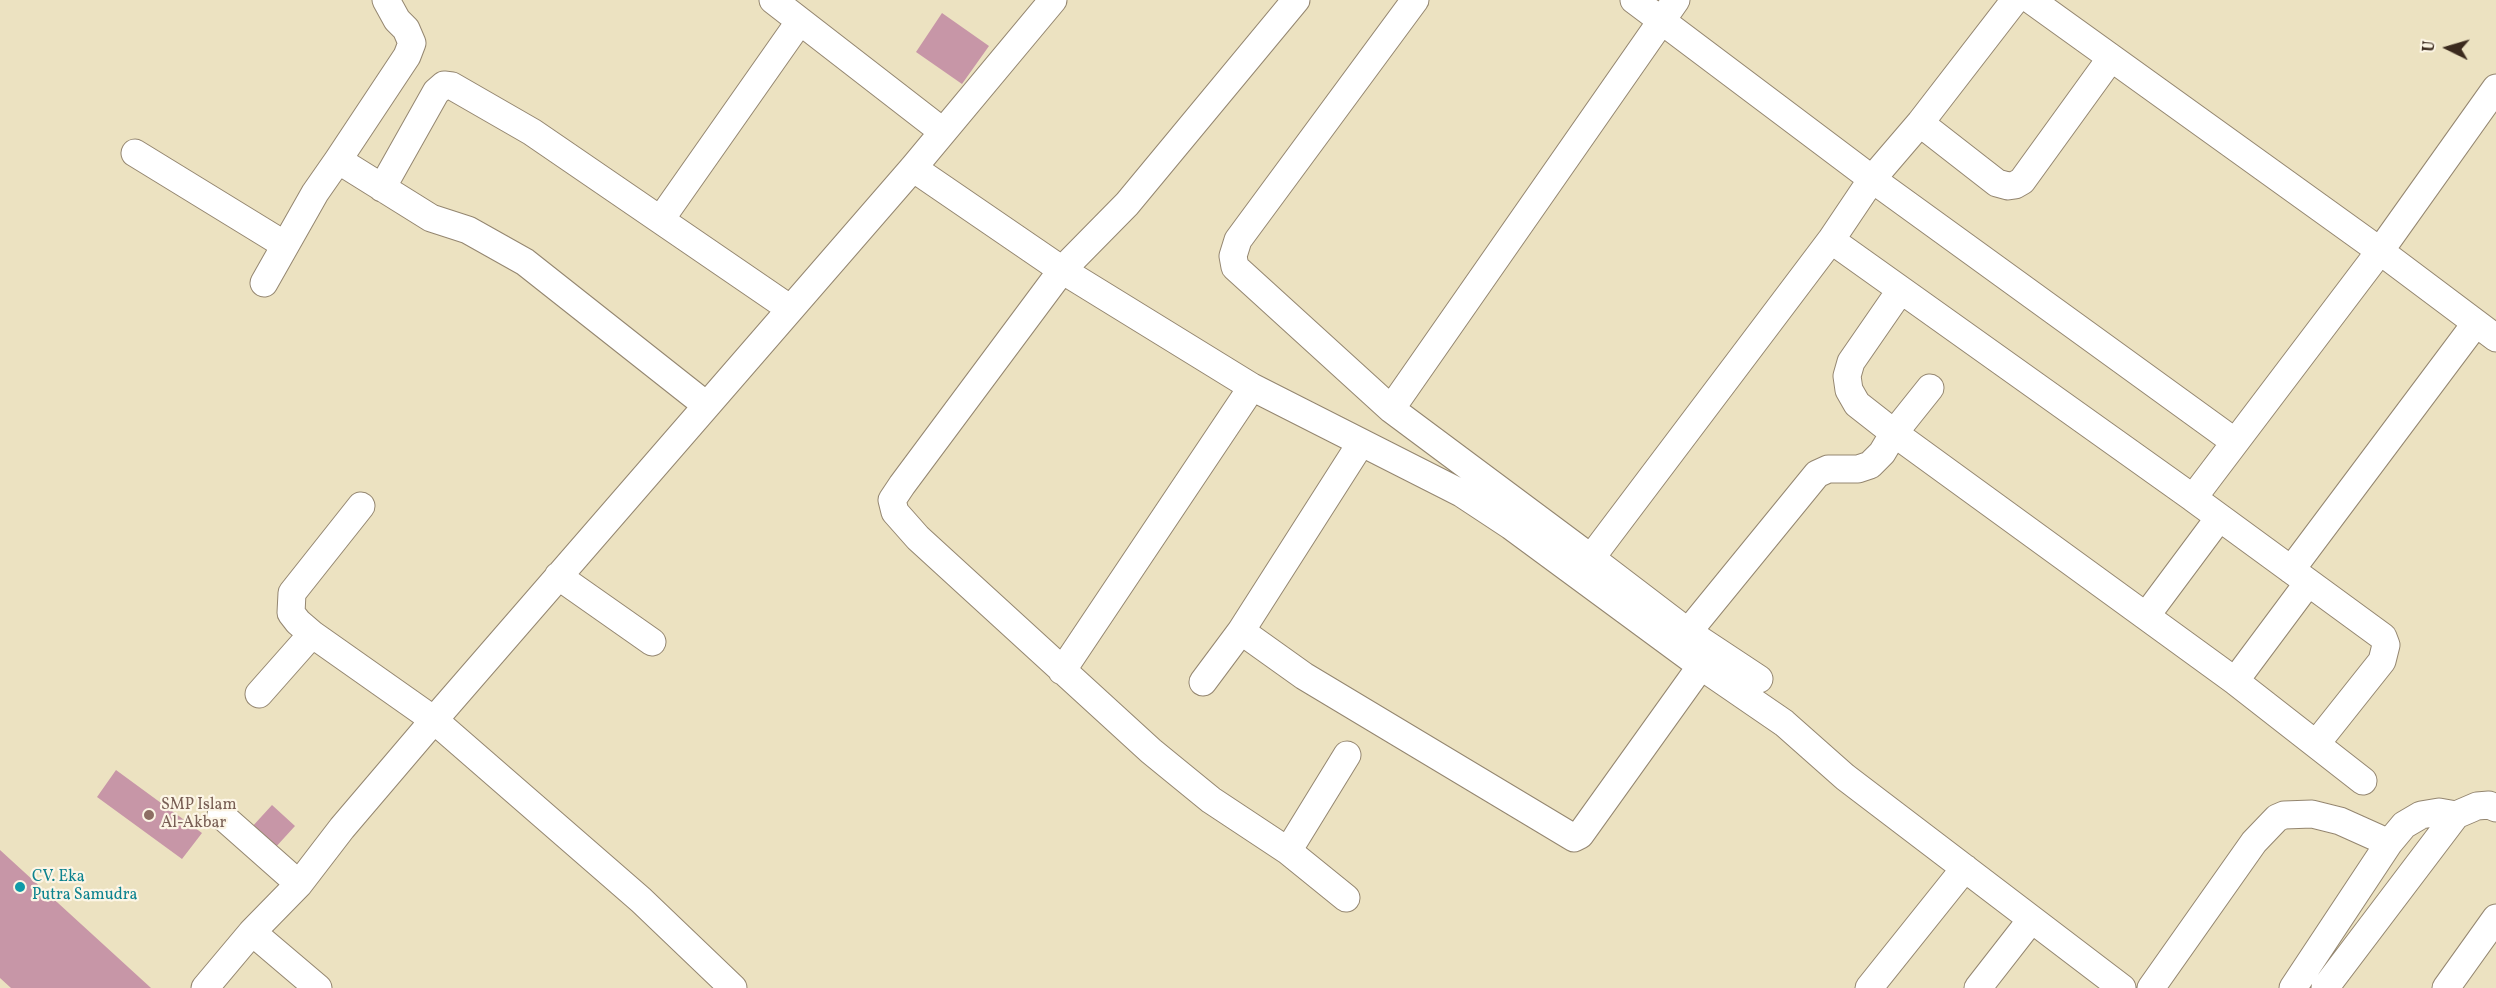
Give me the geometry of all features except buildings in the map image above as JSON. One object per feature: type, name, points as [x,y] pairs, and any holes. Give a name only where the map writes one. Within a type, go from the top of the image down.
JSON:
[{"type":"street","points":[[264,283],[315,193],[407,56],[412,43],[406,29],[388,8],[386,0]]},
{"type":"street","points":[[773,0],[942,131]]},
{"type":"street","points":[[205,988],[252,932],[299,884],[342,828],[434,720],[789,308],[913,168],[1053,0]]},
{"type":"street","points":[[1296,0],[1126,204],[1062,270],[892,500],[895,513],[906,526],[1151,751],[1211,800],[1288,851],[1346,898]]},
{"type":"street","points":[[1415,0],[1239,240],[1233,256],[1235,267],[1391,409],[1688,632],[1759,680]]},
{"type":"street","points":[[1634,0],[1669,10],[1872,179],[2235,442]]},
{"type":"street","points":[[1592,558],[1831,240],[1872,179],[1920,123],[2015,0]]},
{"type":"street","points":[[2031,0],[2486,330],[2299,576],[2235,681]]},
{"type":"street","points":[[1391,409],[1669,10]]},
{"type":"street","points":[[661,219],[800,21]]},
{"type":"street","points":[[1920,123],[1997,183],[2015,185],[2022,181],[2111,58]]},
{"type":"street","points":[[382,188],[436,92],[444,85],[448,85],[461,90],[532,132],[789,308]]},
{"type":"street","points":[[2193,498],[2380,251],[2496,88]]},
{"type":"street","points":[[135,153],[285,245]]},
{"type":"street","points":[[338,160],[431,218],[468,230],[525,262],[706,405]]},
{"type":"street","points":[[913,168],[1062,270],[1252,387],[1461,493],[1521,533],[1701,666],[1784,723],[1845,777],[2122,988]]},
{"type":"street","points":[[1831,240],[2193,498],[2383,637],[2386,645],[2382,661],[2316,744]]},
{"type":"street","points":[[1900,291],[1851,363],[1847,376],[1850,390],[1857,404],[1894,434],[2235,681],[2363,781]]},
{"type":"street","points":[[1062,670],[1252,387]]},
{"type":"street","points":[[1688,632],[1817,474],[1828,469],[1858,469],[1870,465],[1882,453],[1930,388]]},
{"type":"street","points":[[1203,682],[1241,631],[1361,443]]},
{"type":"street","points":[[361,506],[292,593],[291,613],[312,634],[434,720],[641,900],[733,988]]},
{"type":"street","points":[[2146,616],[2219,518]]},
{"type":"street","points":[[558,576],[652,642]]},
{"type":"street","points":[[1241,631],[1304,676],[1574,838],[1580,835],[1701,666]]},
{"type":"street","points":[[259,694],[312,634]]},
{"type":"street","points":[[1288,851],[1347,755]]},
{"type":"street","points":[[2325,988],[2456,815],[2477,806],[2489,805],[2496,808]]},
{"type":"street","points":[[2292,988],[2404,825],[2421,815],[2439,812],[2456,815]]},
{"type":"street","points":[[2151,988],[2254,842],[2277,818],[2284,815],[2312,814],[2340,821],[2390,843]]},
{"type":"street","points":[[221,815],[299,884]]},
{"type":"street","points":[[1869,988],[1965,868]]},
{"type":"street","points":[[2446,988],[2496,918]]},
{"type":"street","points":[[1978,988],[2031,920]]},
{"type":"street","points":[[252,932],[318,988]]},
{"type":"place","name":"SMP Islam Al-Akbar","points":[[149,815]]},
{"type":"place","name":"CV. Eka Putra Samudra","points":[[20,887]]}]
